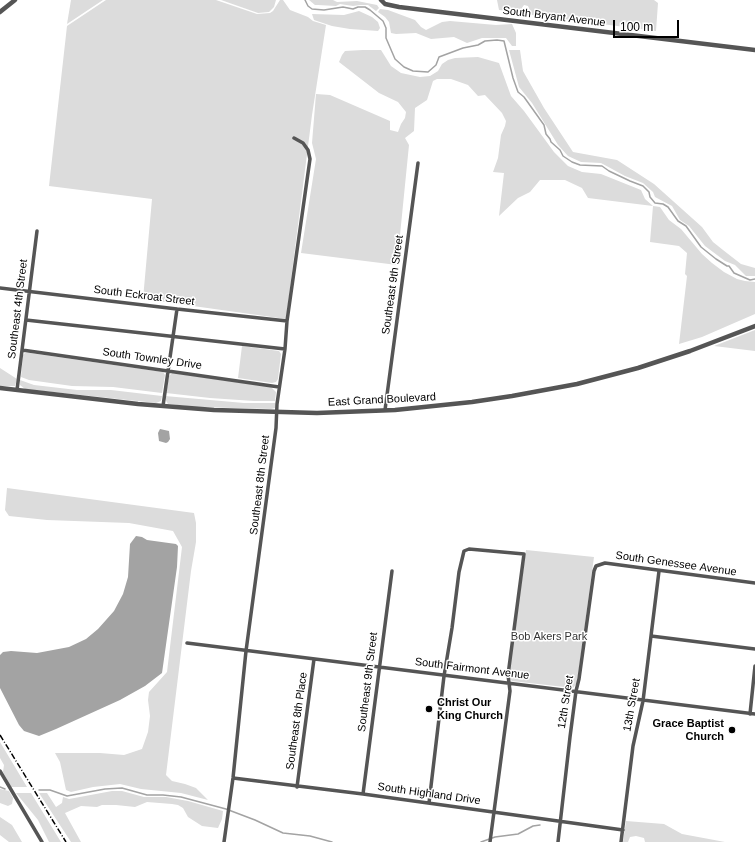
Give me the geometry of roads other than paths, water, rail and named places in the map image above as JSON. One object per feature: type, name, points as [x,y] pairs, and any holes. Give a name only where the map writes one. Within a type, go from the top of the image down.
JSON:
[{"type":"street","points":[[0,12],[15,0]]},
{"type":"street","name":"South Bryant Avenue","points":[[381,0],[385,4],[399,7],[755,50]]},
{"type":"street","name":"Southeast 8th Street","points":[[224,842],[233,778],[246,651],[276,428],[279,387],[285,349],[287,321],[310,159],[308,150],[303,143],[294,138]]},
{"type":"street","name":"Southeast 9th Street","points":[[385,410],[418,163]]},
{"type":"street","name":"Southeast 4th Street","points":[[17,390],[37,231]]},
{"type":"street","name":"South Eckroat Street","points":[[0,288],[287,321]]},
{"type":"street","points":[[163,406],[177,309]]},
{"type":"street","points":[[26,320],[285,349]]},
{"type":"street","name":"East Grand Boulevard","points":[[0,388],[163,406],[214,410],[277,413],[385,410],[472,402],[563,387],[631,370],[678,356],[755,326]]},
{"type":"street","name":"South Townley Drive","points":[[22,350],[279,387]]},
{"type":"street","points":[[428,803],[444,676],[459,572],[464,551],[469,550],[524,554],[508,675],[510,691],[490,842]]},
{"type":"street","name":"South Genessee Avenue","points":[[596,566],[605,563],[755,583]]},
{"type":"street","name":"12th Street","points":[[558,842],[576,691],[580,679],[594,571],[596,566]]},
{"type":"street","name":"Southeast 9th Street","points":[[363,794],[392,571]]},
{"type":"street","name":"13th Street","points":[[621,842],[633,746],[643,700],[659,571]]},
{"type":"street","points":[[651,636],[755,649]]},
{"type":"street","name":"South Fairmont Avenue","points":[[187,643],[755,714]]},
{"type":"street","name":"Southeast 8th Place","points":[[297,787],[314,659]]},
{"type":"street","points":[[750,714],[755,666]]},
{"type":"street","points":[[0,772],[42,842]]},
{"type":"street","name":"South Highland Drive","points":[[233,778],[363,794],[623,830]]},
{"type":"waterway","points":[[305,0],[308,6],[312,9],[324,10],[343,7],[353,9],[365,7],[370,10],[383,21],[386,28],[386,38],[395,59],[404,67],[413,71],[428,72],[436,65],[439,57],[463,48],[478,45],[485,41],[504,41],[518,92],[524,97],[544,125],[546,134],[551,142],[560,150],[563,156],[580,165],[602,166],[609,171],[643,186],[649,192],[650,197],[655,203],[663,204],[668,207],[678,221],[686,226],[701,247],[716,259],[729,266],[734,273],[750,280],[755,279]]},
{"type":"waterway","points":[[0,787],[5,789]]},
{"type":"waterway","points":[[39,790],[50,790],[67,796],[105,789],[122,788],[147,795],[181,797],[226,809],[283,833],[310,836],[332,842]]},
{"type":"waterway","points":[[481,842],[495,837],[518,834],[533,826],[540,825]]},
{"type":"railway","points":[[0,735],[66,842]]},
{"type":"place","name":"Christ Our King Church","points":[[429,709]]},
{"type":"place","name":"Grace Baptist Church","points":[[732,730]]},
{"type":"park label","name":"Bob Akers Park","points":[[549,637]]}]
